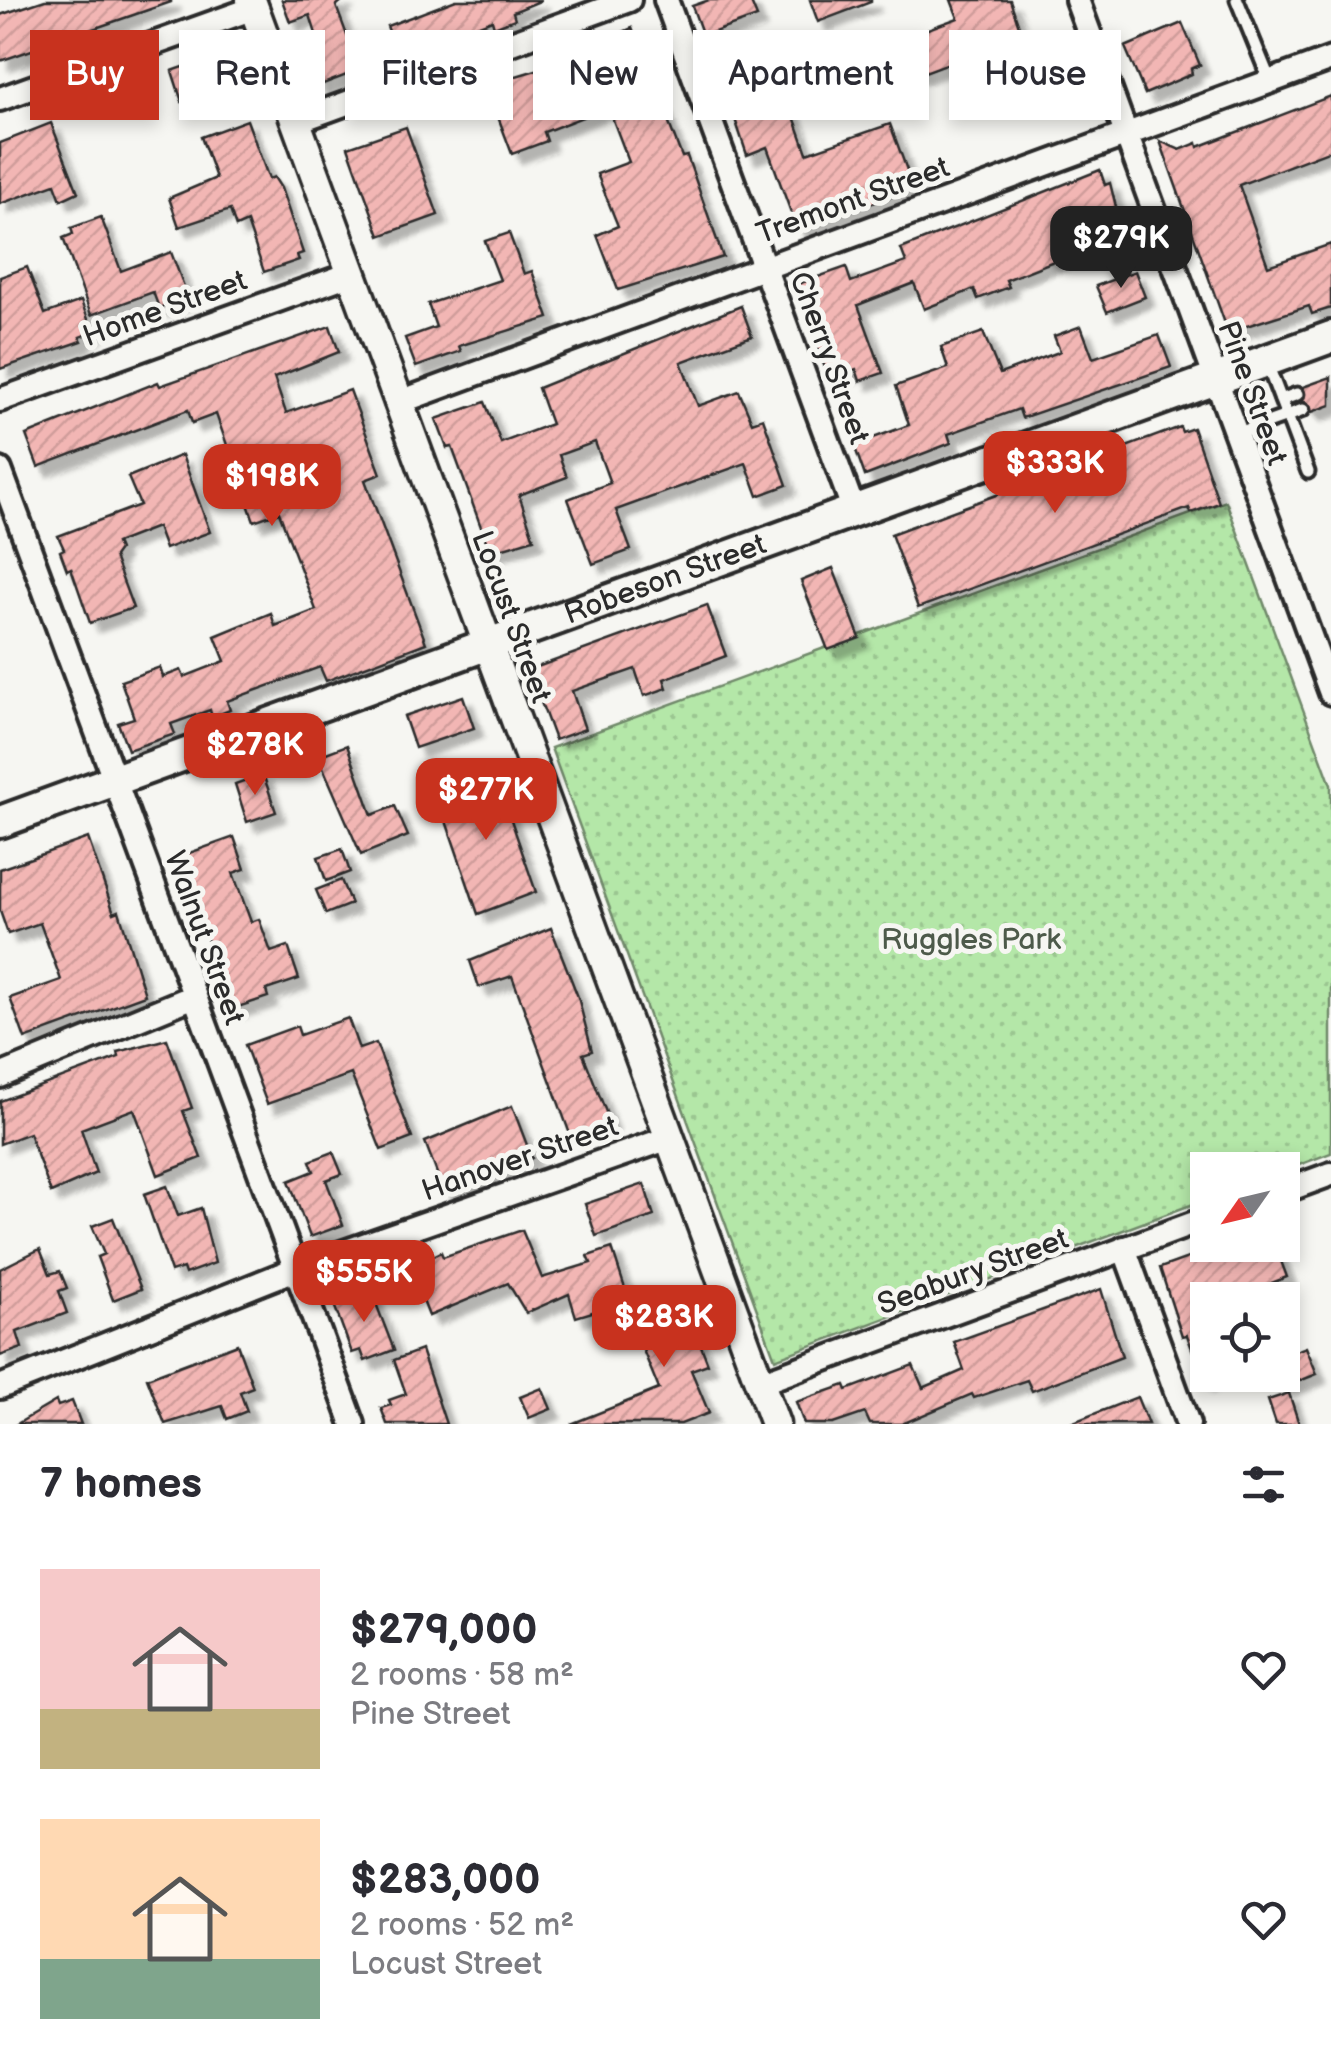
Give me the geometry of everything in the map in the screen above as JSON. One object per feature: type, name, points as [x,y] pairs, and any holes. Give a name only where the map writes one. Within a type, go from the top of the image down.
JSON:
[{"type":"main road","name":"Robeson Street","points":[[0,822],[1331,337]]},
{"type":"street","points":[[295,122],[629,0]]},
{"type":"street","name":"Cherry Street","points":[[666,0],[854,511]]},
{"type":"street","name":"Pine Street","points":[[1077,0],[1331,693]]},
{"type":"street","points":[[0,99],[253,4]]},
{"type":"street","name":"Locust Street","points":[[253,4],[776,1424]]},
{"type":"street","name":"Tremont Street","points":[[397,403],[1331,59]]},
{"type":"street","name":"Home Street","points":[[0,400],[350,274]]},
{"type":"street","name":"Walnut Street","points":[[0,470],[353,1424]]},
{"type":"street","points":[[0,1076],[192,997]]},
{"type":"street","name":"Hanover Street","points":[[0,1387],[294,1270],[669,1138]]},
{"type":"street","points":[[1300,1185],[1331,1174]]},
{"type":"street","name":"Seabury Street","points":[[760,1383],[1190,1224]]},
{"type":"street","points":[[1124,1248],[1188,1424]]},
{"type":"lane","points":[[1238,0],[1270,81]]},
{"type":"lane","points":[[1266,361],[1308,472]]},
{"type":"lane","points":[[1281,400],[1297,394]]},
{"type":"lane","points":[[1236,434],[1303,410]]},
{"type":"green space","name":"Ruggles Park","points":[[1226,501],[1331,785],[1331,1153],[1300,1165],[1300,1152],[1190,1152],[1190,1205],[775,1359],[551,748]]},
{"type":"building","points":[[45,0],[171,0],[90,30],[30,30],[30,51],[0,61],[0,15]]},
{"type":"building","points":[[282,0],[343,0],[336,6],[345,30],[345,76],[325,83],[325,30],[315,30],[310,15],[290,22]]},
{"type":"building","points":[[456,0],[540,0],[513,12],[515,19],[494,27],[492,20],[467,30],[388,30],[387,26]]},
{"type":"building","points":[[709,0],[750,0],[757,17],[720,30],[701,30],[692,6]]},
{"type":"building","points":[[810,0],[871,0],[871,2],[818,22]]},
{"type":"building","points":[[951,0],[1010,0],[1020,30],[949,30],[949,63],[929,70],[929,30],[925,30],[958,18]]},
{"type":"building","points":[[1182,23],[1200,65],[1191,69],[1192,74],[1145,94],[1125,47]]},
{"type":"building","points":[[179,69],[179,93],[172,71]]},
{"type":"building","points":[[533,71],[533,120],[575,120],[544,132],[547,141],[512,154],[499,120],[513,120],[513,77]]},
{"type":"building","points":[[1331,96],[1331,150],[1239,185],[1268,266],[1331,244],[1331,308],[1312,314],[1309,306],[1228,332],[1160,141],[1180,150],[1197,143],[1198,147]]},
{"type":"building","points":[[247,120],[269,179],[274,177],[281,188],[303,253],[297,255],[299,260],[264,272],[247,222],[236,227],[230,210],[179,227],[169,198],[216,178],[201,137]]},
{"type":"building","points":[[613,120],[668,120],[682,157],[687,156],[723,257],[618,290],[597,235],[618,226],[597,174],[629,162]]},
{"type":"building","points":[[735,120],[795,120],[807,153],[890,124],[914,189],[797,229],[767,147],[747,155]]},
{"type":"building","points":[[51,123],[78,192],[61,200],[55,184],[0,204],[0,143]]},
{"type":"building","points":[[406,127],[438,215],[380,236],[348,147]]},
{"type":"building","points":[[1100,170],[1105,185],[1110,183],[1122,231],[1057,254],[1059,259],[1006,280],[1009,287],[978,299],[974,289],[924,309],[914,283],[858,305],[883,373],[860,381],[856,369],[829,379],[795,285],[846,267],[851,282],[906,262],[901,249]]},
{"type":"building","points":[[101,217],[121,271],[171,252],[188,297],[159,308],[153,292],[91,315],[63,238],[73,234],[71,228]]},
{"type":"building","points":[[509,233],[524,274],[532,271],[549,318],[459,346],[461,351],[416,367],[405,338],[436,327],[428,304],[500,280],[485,241]]},
{"type":"building","points":[[27,267],[45,314],[81,301],[93,332],[80,337],[82,341],[0,369],[0,277]]},
{"type":"building","points":[[1135,271],[1145,297],[1107,312],[1096,286]]},
{"type":"building","points":[[741,306],[752,336],[681,362],[698,406],[739,391],[752,422],[763,418],[787,485],[758,496],[746,463],[616,510],[631,550],[593,564],[568,499],[610,483],[595,442],[559,455],[567,477],[519,495],[534,539],[490,552],[452,447],[447,448],[436,419],[485,402],[501,443],[551,424],[538,388]]},
{"type":"building","points":[[330,326],[339,352],[274,378],[286,413],[350,390],[381,474],[365,480],[426,643],[326,681],[320,667],[227,701],[230,710],[212,717],[210,710],[171,724],[175,734],[128,750],[118,723],[134,718],[121,681],[160,667],[163,677],[181,670],[184,677],[225,661],[215,636],[271,613],[275,626],[316,610],[279,512],[254,521],[216,414],[192,423],[188,410],[38,467],[26,435],[158,382],[160,386]]},
{"type":"building","points":[[1081,326],[1093,358],[1159,335],[1171,367],[1022,418],[1019,409],[948,434],[951,443],[865,476],[854,445],[909,425],[896,386],[948,368],[941,347],[983,332],[1000,374],[1060,351],[1054,336]]},
{"type":"building","points":[[1331,377],[1331,405],[1312,412],[1303,401],[1303,387]]},
{"type":"building","points":[[1180,427],[1182,432],[1193,428],[1219,503],[1191,513],[1189,508],[918,608],[891,534]]},
{"type":"building","points":[[182,455],[210,532],[165,549],[157,527],[116,543],[119,550],[114,557],[133,608],[90,623],[71,568],[67,570],[60,551],[64,549],[58,536],[140,505],[128,477]]},
{"type":"building","points":[[833,568],[860,638],[828,650],[801,581]]},
{"type":"building","points":[[707,605],[726,656],[664,679],[667,688],[644,696],[635,669],[572,691],[585,729],[555,740],[529,670]]},
{"type":"building","points":[[463,696],[474,728],[415,748],[404,716]]},
{"type":"building","points":[[347,745],[372,815],[395,806],[408,836],[361,855],[318,756]]},
{"type":"building","points":[[263,774],[276,812],[247,822],[235,784]]},
{"type":"building","points":[[489,774],[492,784],[498,782],[536,892],[478,914],[436,792]]},
{"type":"building","points":[[234,837],[245,869],[233,873],[251,922],[259,919],[271,952],[288,946],[299,979],[266,990],[268,997],[232,1009],[178,857]]},
{"type":"building","points":[[88,838],[114,913],[119,911],[145,995],[25,1039],[10,998],[61,980],[40,923],[8,934],[0,911],[0,869]]},
{"type":"building","points":[[342,849],[350,872],[326,881],[318,857]]},
{"type":"building","points":[[341,880],[351,904],[326,914],[316,890]]},
{"type":"building","points":[[551,928],[578,997],[592,1051],[583,1054],[610,1122],[571,1137],[512,976],[479,987],[470,961]]},
{"type":"building","points":[[348,1018],[359,1049],[376,1043],[412,1138],[381,1150],[351,1074],[267,1104],[245,1045],[297,1026],[300,1035]]},
{"type":"building","points":[[167,1039],[192,1108],[183,1111],[201,1158],[158,1175],[134,1109],[81,1129],[96,1173],[51,1193],[29,1133],[0,1144],[0,1101],[119,1057],[118,1052]]},
{"type":"building","points":[[512,1106],[532,1158],[444,1192],[425,1142]]},
{"type":"building","points":[[333,1152],[342,1174],[326,1180],[343,1225],[310,1237],[289,1181],[314,1171],[310,1161]]},
{"type":"building","points":[[644,1184],[654,1216],[596,1236],[585,1204]]},
{"type":"building","points":[[167,1186],[178,1216],[201,1208],[215,1263],[185,1274],[183,1268],[171,1272],[144,1194]]},
{"type":"building","points":[[113,1218],[141,1289],[113,1300],[97,1257],[104,1254],[92,1226]]},
{"type":"building","points":[[522,1230],[542,1278],[591,1263],[588,1256],[612,1248],[629,1301],[576,1317],[569,1294],[526,1313],[508,1283],[429,1316],[410,1268],[441,1252],[443,1257]]},
{"type":"building","points":[[40,1249],[50,1274],[60,1271],[67,1288],[59,1291],[67,1313],[17,1332],[22,1348],[0,1356],[0,1269]]},
{"type":"building","points":[[1190,1257],[1190,1262],[1281,1262],[1287,1277],[1274,1282],[1190,1282],[1190,1343],[1187,1335],[1182,1336],[1160,1268]]},
{"type":"building","points":[[370,1288],[394,1350],[365,1361],[361,1350],[352,1353],[333,1302]]},
{"type":"building","points":[[1101,1289],[1122,1357],[1032,1391],[1027,1380],[974,1398],[972,1394],[902,1424],[870,1424],[865,1413],[833,1424],[804,1424],[796,1402],[845,1385],[847,1390],[913,1365],[923,1388],[964,1370],[954,1342]]},
{"type":"building","points":[[682,1296],[708,1364],[691,1370],[709,1413],[681,1424],[571,1424],[659,1389],[629,1316]]},
{"type":"building","points":[[237,1344],[253,1387],[240,1392],[247,1411],[227,1419],[222,1406],[165,1424],[147,1378]]},
{"type":"building","points":[[1306,1347],[1317,1374],[1300,1381],[1300,1349]]},
{"type":"building","points":[[421,1350],[446,1424],[387,1424],[381,1408],[391,1405],[389,1400],[406,1394],[394,1360]]},
{"type":"building","points":[[542,1388],[551,1409],[529,1418],[520,1397]]},
{"type":"building","points":[[1289,1393],[1299,1424],[1276,1424],[1268,1400]]},
{"type":"building","points":[[1137,1397],[1148,1424],[1071,1423]]},
{"type":"building","points":[[56,1401],[58,1406],[72,1401],[81,1424],[17,1424]]}]
